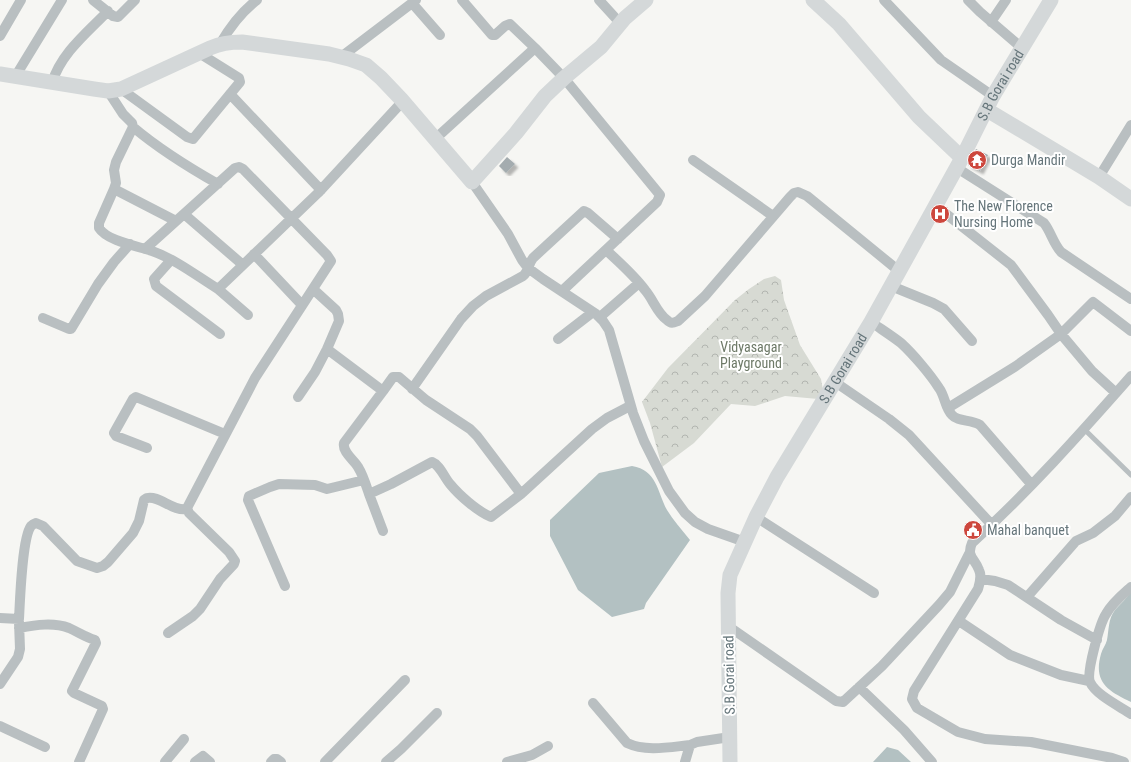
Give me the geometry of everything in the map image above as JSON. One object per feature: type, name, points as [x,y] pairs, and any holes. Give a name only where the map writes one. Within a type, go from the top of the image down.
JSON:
[{"type":"street","points":[[0,36],[21,0]]},
{"type":"street","points":[[15,77],[62,0]]},
{"type":"street","points":[[93,0],[113,16],[118,17],[135,0]]},
{"type":"street","points":[[220,44],[235,22],[257,0]]},
{"type":"street","points":[[462,0],[492,35],[495,36],[505,26],[510,24],[535,48],[564,78],[660,195],[657,202],[562,292]]},
{"type":"street","points":[[599,0],[620,23]]},
{"type":"street","points":[[472,182],[516,133],[545,96],[564,78],[602,47],[629,13],[646,0]]},
{"type":"street","points":[[813,0],[839,24],[959,163],[1044,223],[1048,228],[1056,246],[1061,252],[1131,299]]},
{"type":"street","points":[[884,0],[941,60],[990,103],[1131,198]]},
{"type":"street","points":[[968,0],[1022,48]]},
{"type":"street","points":[[991,22],[1006,0]]},
{"type":"street","name":"S.B Gorai road","points":[[730,762],[728,593],[730,575],[756,516],[777,477],[871,322],[936,206],[990,103],[1052,0]]},
{"type":"street","points":[[341,57],[414,1],[440,35]]},
{"type":"street","points":[[52,83],[55,74],[65,57],[108,11]]},
{"type":"street","points":[[115,90],[220,44],[231,42],[242,42],[341,57],[366,65],[403,101],[472,182],[508,234],[528,268],[596,315],[609,330],[630,406],[644,441],[665,484],[685,513],[695,522],[708,529],[744,542]]},
{"type":"street","points":[[435,139],[535,48]]},
{"type":"street","points":[[0,74],[52,83],[115,90],[187,137],[193,139],[240,84],[239,78],[199,53]]},
{"type":"street","points":[[115,90],[123,114],[132,123],[132,127],[183,164],[218,184]]},
{"type":"street","points":[[230,94],[321,190]]},
{"type":"street","points":[[218,289],[321,190],[403,101]]},
{"type":"street","points":[[1099,177],[1131,125]]},
{"type":"street","points":[[132,127],[116,162],[114,170],[116,183],[99,224],[99,228],[105,235],[153,251],[171,260],[218,289],[248,315]]},
{"type":"street","points":[[694,160],[773,216]]},
{"type":"street","points":[[145,248],[235,168],[241,167],[330,258],[331,261],[255,378],[187,509]]},
{"type":"street","points":[[114,190],[176,221]]},
{"type":"street","points":[[606,250],[639,283],[652,299],[663,317],[673,323],[678,321],[709,291],[773,216],[794,193],[798,192],[803,193],[900,271]]},
{"type":"street","points":[[936,206],[1011,265],[1061,334],[1092,371],[1116,393]]},
{"type":"street","points":[[412,389],[461,319],[473,306],[486,296],[523,276],[528,271],[529,264],[533,258],[584,211],[618,239]]},
{"type":"street","points":[[184,214],[243,265]]},
{"type":"street","points":[[43,318],[71,329],[98,284],[114,262],[130,244]]},
{"type":"street","points":[[254,254],[302,305]]},
{"type":"street","points":[[171,260],[154,279],[156,286],[220,334]]},
{"type":"street","points":[[558,339],[596,315],[639,283]]},
{"type":"street","points":[[891,286],[944,309],[972,341]]},
{"type":"street","points":[[298,397],[316,372],[339,320],[338,314],[332,306],[313,289]]},
{"type":"street","points":[[948,408],[1016,366],[1061,334],[1093,302],[1131,331]]},
{"type":"street","points":[[871,322],[908,350],[939,387],[952,416],[958,420],[974,421],[980,425],[1031,484]]},
{"type":"street","points":[[327,349],[383,391]]},
{"type":"street","points":[[383,531],[359,468],[345,451],[343,446],[391,379],[396,376],[426,400],[470,429],[478,436],[521,494]]},
{"type":"street","points":[[728,626],[836,701],[844,702],[882,666],[950,592],[969,554],[969,549],[972,542],[992,524],[1084,429],[1131,376]]},
{"type":"street","points":[[835,382],[889,419],[909,435],[992,524]]},
{"type":"street","points":[[147,448],[116,436],[114,433],[133,399],[136,397],[225,434]]},
{"type":"street","points":[[369,494],[432,462],[436,464],[449,483],[460,495],[491,517],[521,494],[592,429],[607,418],[630,406]]},
{"type":"street","points":[[285,586],[248,500],[249,496],[279,484],[315,485],[327,489],[364,480]]},
{"type":"street","points":[[1027,597],[1076,541],[1093,533],[1114,516],[1131,496]]},
{"type":"street","points":[[0,684],[18,657],[20,649],[19,624],[25,546],[28,533],[33,524],[36,523],[43,526],[77,561],[97,568],[108,562],[133,533],[139,521],[144,500],[146,498],[152,498],[179,509],[187,509]]},
{"type":"street","points":[[168,633],[200,609],[220,579],[235,561],[230,552],[189,513],[187,509]]},
{"type":"street","points":[[756,516],[874,593]]},
{"type":"street","points":[[969,554],[979,569],[981,579],[978,589],[914,690],[912,699],[917,708],[958,732],[985,739],[1031,742],[1112,758],[1124,762]]},
{"type":"street","points":[[981,579],[1008,584],[1061,620],[1097,640]]},
{"type":"street","points":[[1131,587],[1105,614],[1100,626],[1089,671],[1090,681],[1097,692],[1131,714]]},
{"type":"street","points":[[0,618],[19,624],[46,624],[70,628],[95,640],[96,643],[72,691],[102,706],[103,709],[80,762]]},
{"type":"street","points":[[958,621],[1010,655],[1060,675],[1090,681]]},
{"type":"street","points":[[326,762],[405,680]]},
{"type":"street","points":[[859,687],[904,730],[932,762]]},
{"type":"street","points":[[594,703],[627,743],[633,746],[642,748],[690,745],[697,742],[730,738]]},
{"type":"street","points":[[386,762],[437,713]]},
{"type":"street","points":[[0,726],[45,747]]},
{"type":"street","points":[[165,762],[184,739]]},
{"type":"street","points":[[685,762],[690,745]]},
{"type":"street","points":[[506,762],[532,754],[548,746]]},
{"type":"street","points":[[196,762],[203,756],[210,762]]},
{"type":"street","points":[[271,762],[274,759],[281,762]]},
{"type":"lane","points":[[1084,429],[1131,475]]},
{"type":"green space","name":"Vidyasagar Playground","points":[[775,276],[781,280],[784,300],[800,345],[821,379],[823,390],[818,399],[785,396],[755,406],[731,404],[694,443],[662,467],[650,423],[642,402],[668,368],[735,300],[764,279]]},
{"type":"shaded area","points":[[632,466],[647,472],[655,482],[667,510],[690,540],[646,603],[644,609],[612,617],[578,590],[550,536],[550,520],[599,473]]},
{"type":"shaded area","points":[[1131,592],[1131,702],[1115,694],[1104,684],[1099,672],[1099,664],[1106,644],[1111,617],[1115,610]]},
{"type":"shaded area","points":[[887,747],[898,750],[911,762],[873,762]]},
{"type":"building","name":"Durga Mandir","points":[[976,149],[988,155],[980,171],[968,165]]},
{"type":"building","points":[[507,157],[515,164],[506,173],[499,166]]},
{"type":"place","name":"Durga Mandir","points":[[977,160]]},
{"type":"place","name":"The New Florence Nursing Home","points":[[940,214]]},
{"type":"place","name":"Mahal banquet","points":[[973,530]]}]
